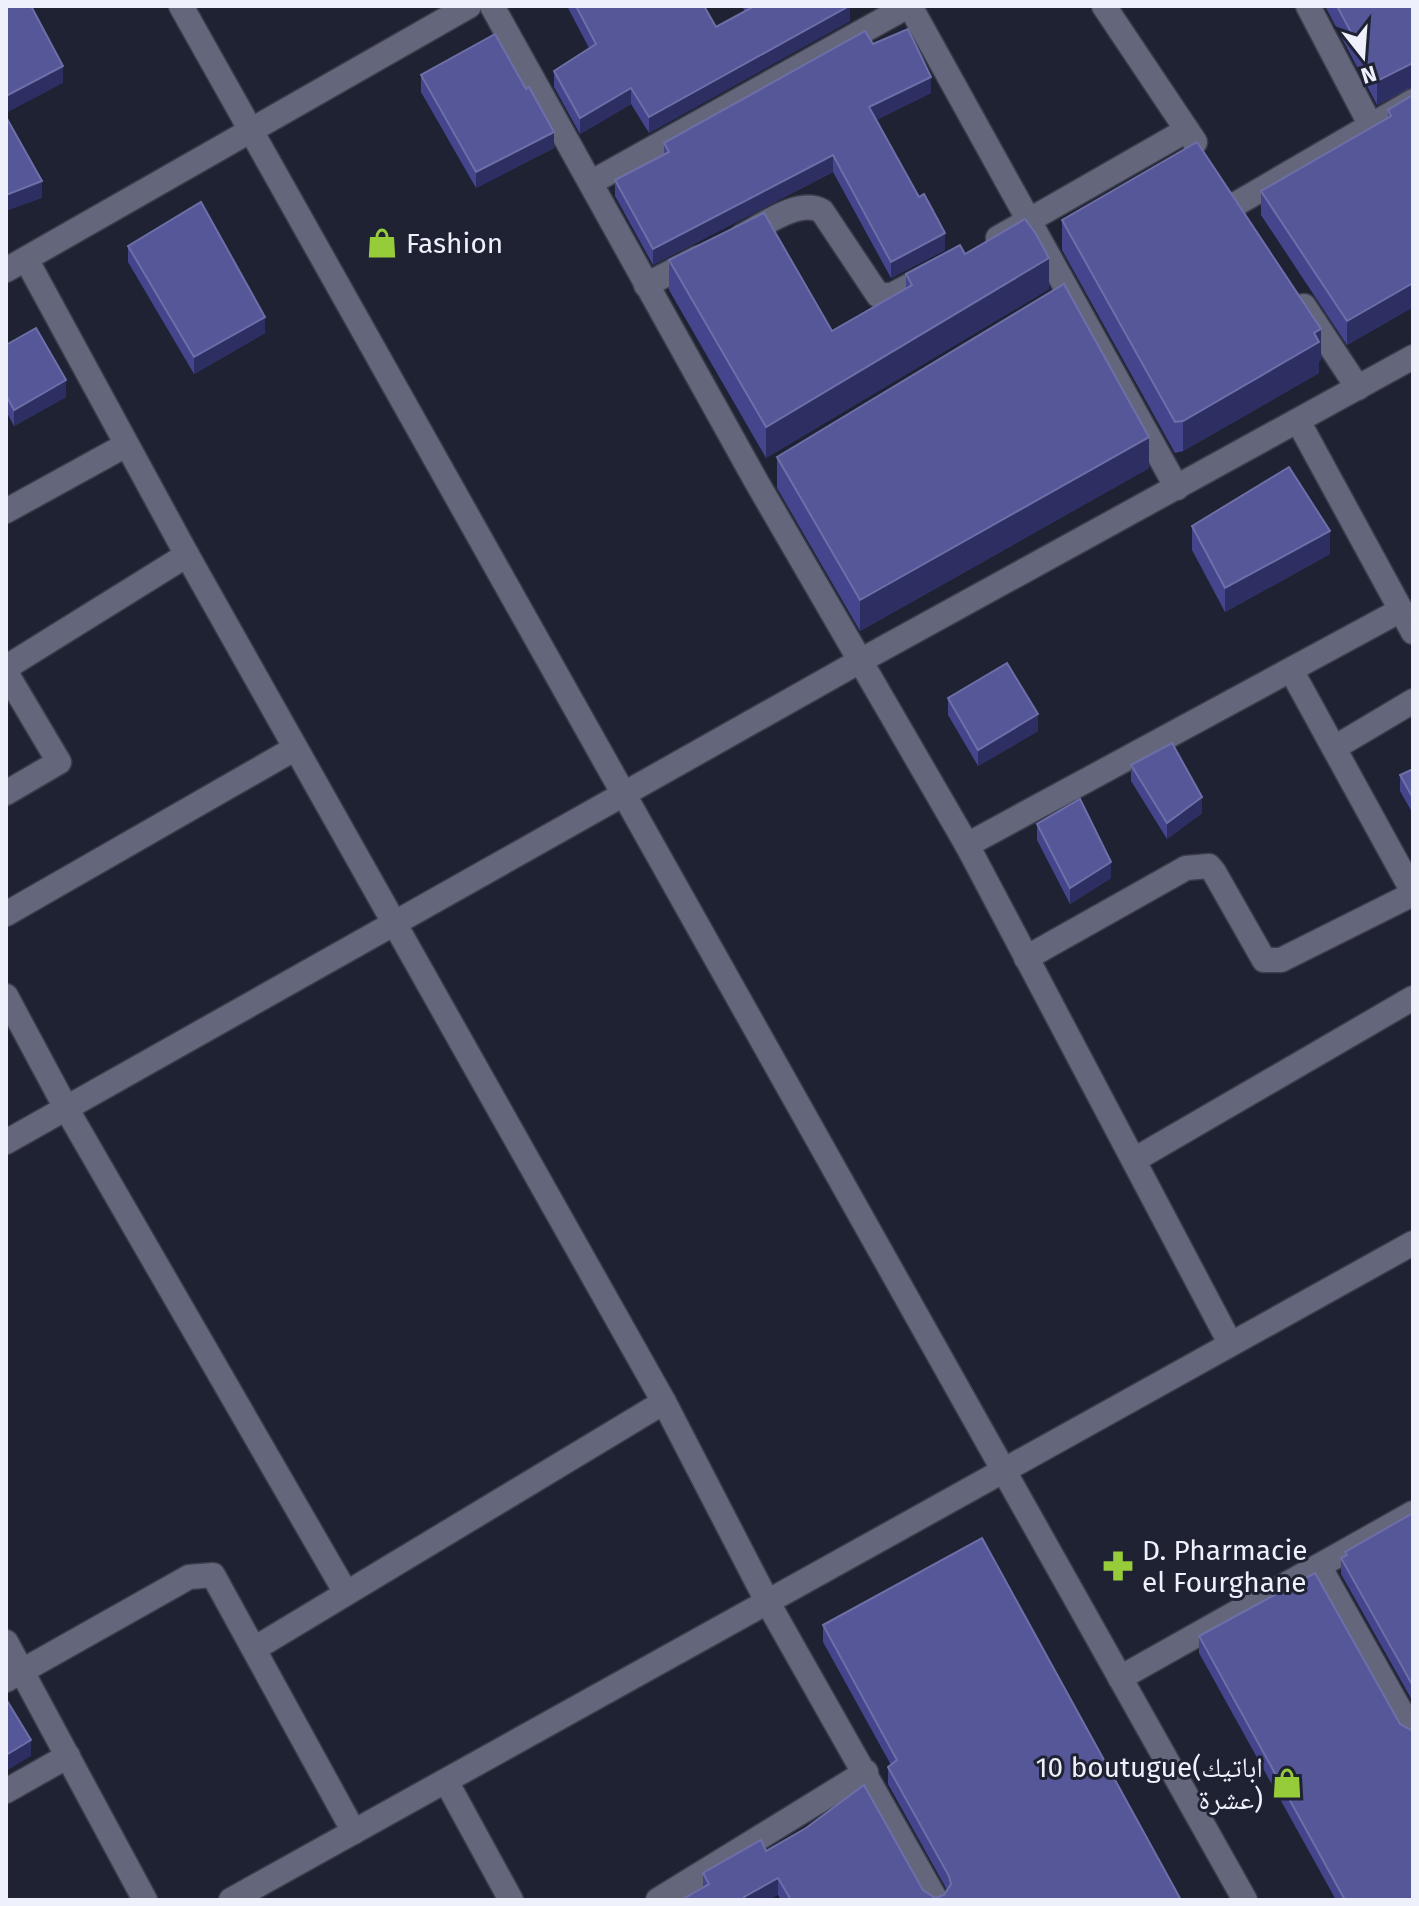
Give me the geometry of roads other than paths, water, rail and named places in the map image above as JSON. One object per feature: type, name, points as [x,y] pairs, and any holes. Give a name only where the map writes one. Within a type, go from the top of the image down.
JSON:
[{"type":"street","points":[[181,6],[1245,1900]]},
{"type":"street","points":[[469,6],[16,265],[126,445],[294,749],[396,924],[664,1402],[768,1603],[936,1900]]},
{"type":"street","points":[[492,6],[756,481],[967,845],[1230,1343]]},
{"type":"street","points":[[592,182],[909,6],[1177,488]]},
{"type":"street","points":[[1104,6],[1253,230]]},
{"type":"street","points":[[1308,6],[1371,126]]},
{"type":"street","points":[[1236,204],[1413,101]]},
{"type":"street","points":[[646,285],[808,206],[822,211],[878,295],[892,295],[1029,222],[1187,130]]},
{"type":"street","points":[[1288,283],[1358,388]]},
{"type":"street","points":[[1043,310],[1070,294]]},
{"type":"street","points":[[6,1142],[860,661],[1413,357]]},
{"type":"street","points":[[1298,421],[1413,632]]},
{"type":"street","points":[[6,511],[126,445]]},
{"type":"street","points":[[756,481],[783,465]]},
{"type":"street","points":[[6,793],[59,762],[8,676],[10,665],[187,555]]},
{"type":"street","points":[[967,845],[1401,610]]},
{"type":"street","points":[[1026,958],[1186,868],[1209,866],[1264,960],[1269,962],[1281,960],[1413,893],[1291,670]]},
{"type":"street","points":[[1334,748],[1413,701]]},
{"type":"street","points":[[6,914],[294,749]]},
{"type":"street","points":[[6,996],[66,1108],[346,1593]]},
{"type":"street","points":[[1134,1160],[1413,998]]},
{"type":"street","points":[[231,1900],[269,1891],[354,1832],[1413,1243]]},
{"type":"street","points":[[254,1649],[664,1402]]},
{"type":"street","points":[[1120,1678],[1413,1513]]},
{"type":"street","points":[[1319,1566],[1413,1733]]},
{"type":"street","points":[[13,1676],[178,1583],[204,1574],[213,1575],[354,1832]]},
{"type":"street","points":[[6,1642],[13,1676],[68,1756],[145,1900]]},
{"type":"street","points":[[6,1791],[68,1756]]},
{"type":"street","points":[[658,1900],[866,1772]]},
{"type":"street","points":[[446,1781],[511,1900]]},
{"type":"place","name":"Fashion","points":[[382,243]]},
{"type":"place","name":"D. Pharmacie el Fourghane","points":[[1118,1566]]},
{"type":"place","name":"10 boutugue(اباتيك عشرة)","points":[[1287,1783]]}]
